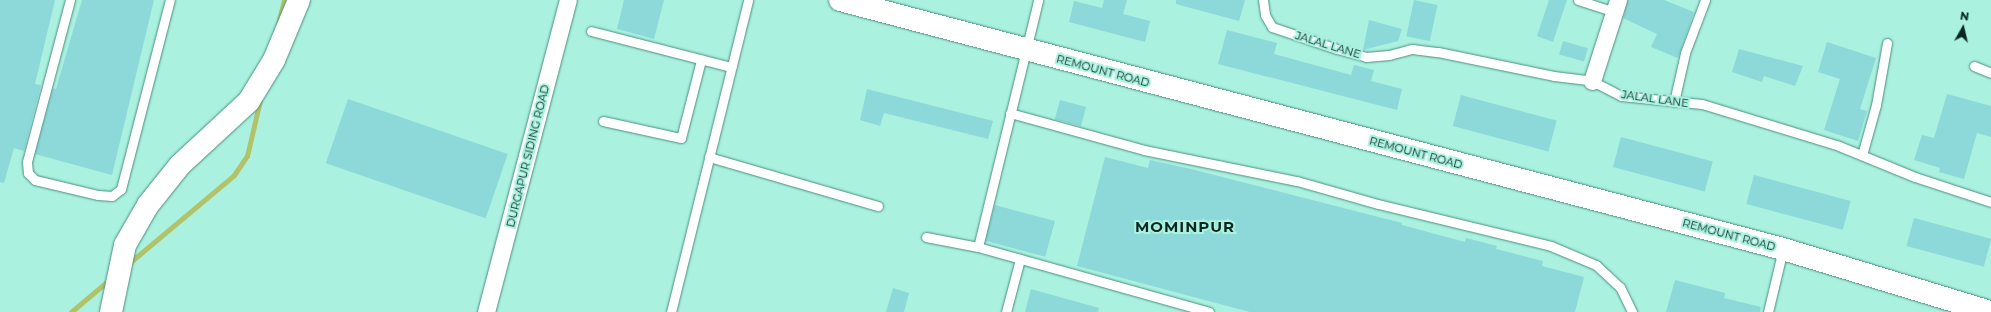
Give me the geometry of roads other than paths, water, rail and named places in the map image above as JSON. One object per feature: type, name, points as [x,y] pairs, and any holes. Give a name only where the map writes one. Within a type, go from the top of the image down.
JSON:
[{"type":"street","points":[[111,312],[125,245],[148,205],[180,165],[249,101],[274,60],[299,0]]},
{"type":"street","name":"DURGAPUR SIDING ROAD","points":[[486,312],[568,0]]},
{"type":"street","name":"REMOUNT ROAD","points":[[840,0],[1026,51],[1783,250],[1991,312]]},
{"type":"street","points":[[1592,81],[1616,6]]},
{"type":"lane","points":[[70,0],[27,162],[28,173],[36,180],[98,195],[112,196],[121,189],[170,0]]},
{"type":"lane","points":[[670,312],[748,0]]},
{"type":"lane","points":[[978,248],[1038,0]]},
{"type":"lane","name":"JALAL LANE","points":[[1263,0],[1265,15],[1272,28],[1366,57],[1389,55],[1412,49],[1479,59],[1554,76],[1592,81],[1622,96],[1702,104],[1750,118],[1862,155],[1915,177],[1991,202]]},
{"type":"lane","points":[[1578,0],[1616,6]]},
{"type":"lane","points":[[1674,102],[1685,52],[1704,0]]},
{"type":"lane","points":[[591,31],[732,67]]},
{"type":"lane","points":[[1862,155],[1876,105],[1888,42]]},
{"type":"lane","points":[[603,121],[681,138],[701,60]]},
{"type":"lane","points":[[1974,66],[1991,73]]},
{"type":"lane","points":[[1010,113],[1144,150],[1297,181],[1378,204],[1551,246],[1596,265],[1620,287],[1632,312]]},
{"type":"lane","points":[[709,157],[878,206]]},
{"type":"lane","points":[[926,237],[1020,259],[1209,312]]},
{"type":"lane","points":[[1768,312],[1783,250]]},
{"type":"lane","points":[[1006,312],[1020,259]]},
{"type":"waterway","points":[[278,24],[284,0]]},
{"type":"waterway","points":[[128,264],[234,175],[247,156],[260,100]]},
{"type":"waterway","points":[[71,312],[110,279]]},
{"type":"district","name":"MOMINPUR","points":[[1185,227]]}]
